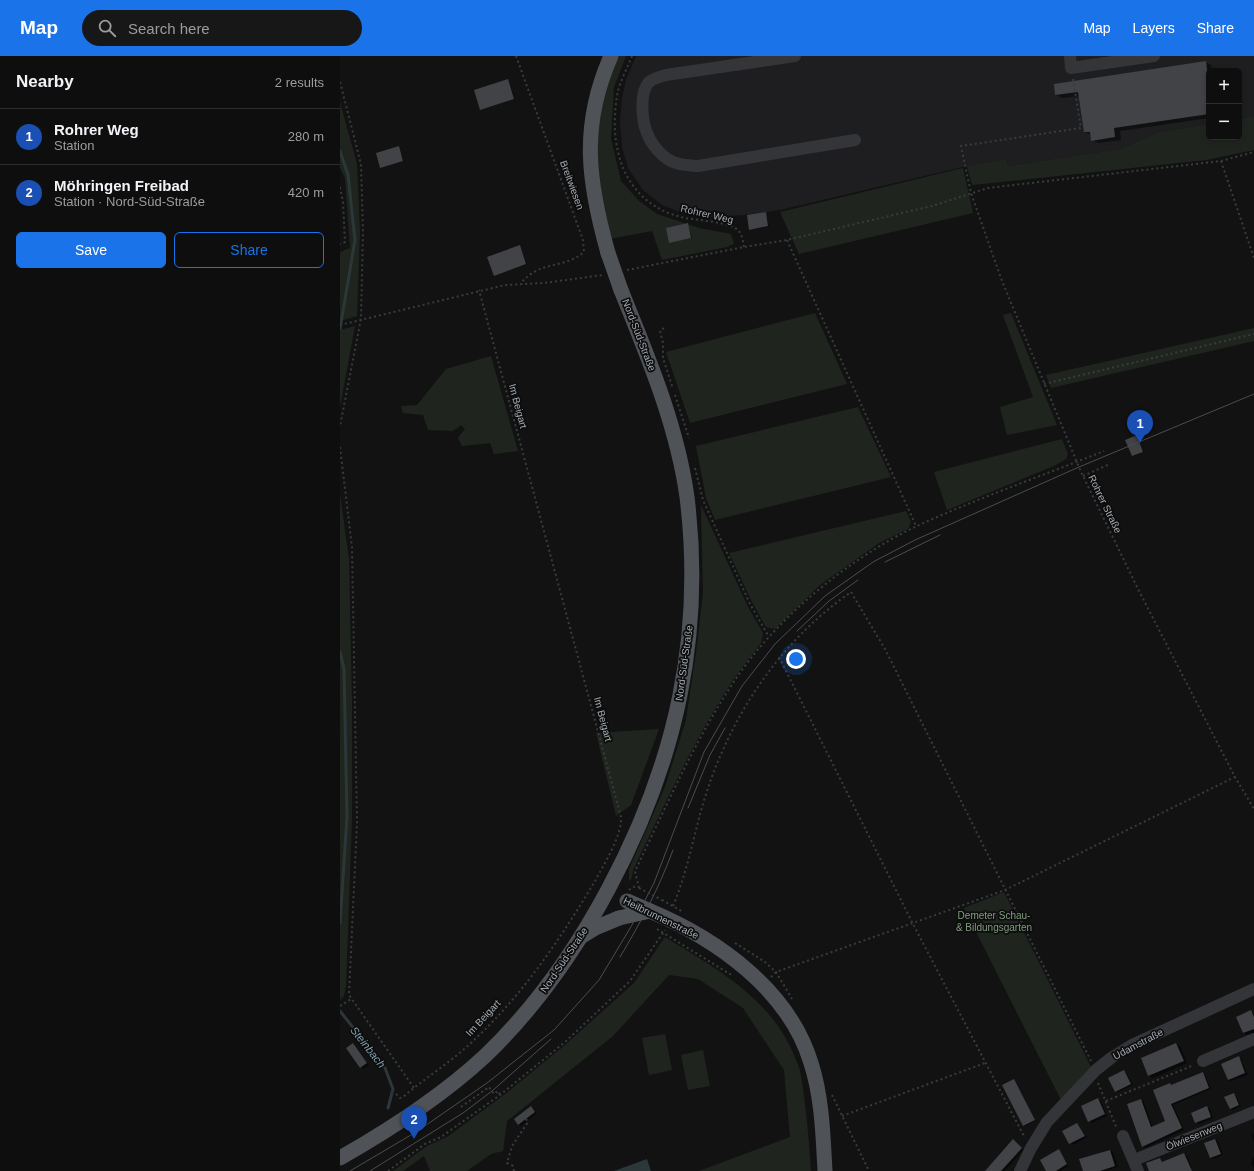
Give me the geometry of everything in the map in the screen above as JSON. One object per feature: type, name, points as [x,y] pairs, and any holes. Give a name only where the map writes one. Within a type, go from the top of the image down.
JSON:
[{"type":"main road","name":"Nord-Süd-Straße","points":[[340,1158],[373,1139],[431,1100],[484,1056],[539,997],[579,938],[607,892],[659,772],[677,712],[686,662],[692,577],[687,498],[677,446],[655,376],[608,253],[592,192],[590,142],[592,119],[598,92],[611,56]]},
{"type":"main road","points":[[579,938],[592,900],[605,875],[629,844]]},
{"type":"main road","name":"Heilbrunnenstraße","points":[[607,892],[627,901],[660,920],[703,939],[740,965],[761,983],[779,1002],[793,1021],[804,1042],[817,1087],[825,1171]]},
{"type":"main road","points":[[579,938],[595,928],[619,918],[660,920]]},
{"type":"street","points":[[795,56],[666,75],[656,78],[648,83],[644,94],[643,118],[647,134],[656,148],[666,159],[677,164],[698,166],[855,140]]},
{"type":"street","points":[[1070,62],[1154,56]]},
{"type":"street","name":"Udamstraße","points":[[1020,1171],[1031,1148],[1047,1122],[1096,1070],[1132,1044],[1254,989]]},
{"type":"street","points":[[1203,1061],[1254,1039]]},
{"type":"street","name":"Ölwiesenweg","points":[[1136,1165],[1254,1112]]},
{"type":"street","points":[[1123,1136],[1136,1165]]},
{"type":"path","name":"Breitwiesen","points":[[516,56],[584,240],[584,252],[578,257],[537,269],[527,276],[521,283]]},
{"type":"path","name":"Rohrer Weg","points":[[632,56],[617,95],[615,122],[616,147],[622,167],[631,183],[643,198],[658,208],[683,217],[733,226],[740,233],[744,247]]},
{"type":"path","name":"Rohrer Straße","points":[[1070,62],[1081,128],[961,146],[971,193],[1002,281],[1083,476],[1138,591],[1235,777],[1254,809]]},
{"type":"path","points":[[340,82],[361,164],[363,231],[361,319],[340,426]]},
{"type":"path","points":[[623,271],[787,240],[932,206],[988,188],[1222,161],[1254,152]]},
{"type":"path","points":[[1222,161],[1254,258]]},
{"type":"path","points":[[340,187],[345,242],[340,244]]},
{"type":"path","points":[[787,240],[916,526]]},
{"type":"path","points":[[340,325],[479,290],[521,283],[544,283],[605,274]]},
{"type":"path","name":"Im Beigart","points":[[396,1094],[400,1098],[403,1097],[472,1042],[518,993],[572,917],[606,862],[622,826],[621,817],[479,290]]},
{"type":"path","points":[[664,328],[660,332],[663,343],[664,358],[689,439]]},
{"type":"path","points":[[1044,384],[1254,334]]},
{"type":"path","points":[[340,447],[352,547],[357,822],[349,990],[351,999],[414,1088]]},
{"type":"path","points":[[1104,451],[916,526],[880,546],[832,579],[769,636],[733,682],[694,748],[635,871],[638,886],[674,906],[680,890],[703,803],[720,756],[736,720],[779,657],[814,621],[851,592],[885,649],[1096,1070],[1095,1077],[1119,1134],[1123,1136]]},
{"type":"path","points":[[694,462],[703,500],[750,604],[769,636]]},
{"type":"path","points":[[1083,476],[1110,464]]},
{"type":"path","points":[[779,657],[913,924],[1031,1148]]},
{"type":"path","points":[[776,972],[1005,890],[1235,777]]},
{"type":"path","points":[[388,1171],[426,1144],[441,1137],[500,1095],[565,1042],[630,981],[660,920],[734,976]]},
{"type":"path","points":[[341,1005],[351,999]]},
{"type":"path","points":[[1106,1101],[1203,1061]]},
{"type":"path","points":[[842,1116],[985,1063]]},
{"type":"path","points":[[462,1107],[489,1087],[494,1094],[498,1091],[500,1095]]},
{"type":"path","points":[[514,1171],[513,1166],[507,1163],[512,1146],[528,1122],[526,1119]]},
{"type":"shaded area","points":[[636,56],[1254,56],[1254,116],[1242,118],[1242,68],[1206,68],[1206,124],[1159,132],[1120,149],[1008,166],[1006,159],[967,166],[780,210],[744,215],[705,217],[682,213],[662,205],[643,190],[628,168],[622,147],[620,120],[622,98],[626,80]]},
{"type":"shaded area","points":[[647,1159],[651,1171],[614,1171]]},
{"type":"green space","points":[[615,56],[626,56],[614,87],[611,139],[621,181],[639,201],[657,214],[699,228],[731,234],[734,244],[727,247],[662,260],[652,231],[609,239],[596,184],[595,138],[602,94]]},
{"type":"green space","points":[[340,102],[357,164],[360,232],[357,316],[340,321],[340,252],[350,248],[345,178],[340,168]]},
{"type":"green space","points":[[1254,116],[1254,150],[1206,160],[973,185],[967,166],[1006,159],[1008,166],[1120,149],[1159,132],[1206,124],[1206,140],[1242,140],[1242,118]]},
{"type":"green space","points":[[963,168],[973,213],[799,254],[780,212]]},
{"type":"green space","points":[[815,313],[847,384],[690,423],[666,352]]},
{"type":"green space","points":[[1011,313],[1057,425],[1007,435],[1000,407],[1033,397],[1003,315]]},
{"type":"green space","points":[[355,326],[340,407],[340,330]]},
{"type":"green space","points":[[1254,328],[1254,341],[1051,388],[1046,375]]},
{"type":"green space","points":[[491,356],[518,451],[494,454],[490,443],[462,446],[458,438],[465,429],[461,425],[453,431],[428,430],[423,415],[403,413],[401,406],[417,405],[446,369]]},
{"type":"green space","points":[[858,407],[891,477],[715,520],[706,498],[696,446]]},
{"type":"green space","points":[[1062,439],[1068,454],[1066,459],[1056,465],[947,510],[934,472]]},
{"type":"green space","points":[[340,494],[349,559],[352,703],[352,820],[346,986],[344,996],[340,1000]]},
{"type":"green space","points":[[701,505],[748,607],[763,633],[761,643],[733,680],[692,749],[633,870],[632,877],[629,882],[629,869],[665,787],[686,720],[703,593]]},
{"type":"green space","points":[[906,511],[911,522],[908,529],[879,543],[820,585],[775,629],[766,627],[752,602],[729,553]]},
{"type":"green space","points":[[659,729],[631,805],[616,816],[596,733]]},
{"type":"green space","name":"Demeter Schau- & Bildungsgarten","points":[[1004,892],[1091,1067],[1061,1100],[964,908]]},
{"type":"green space","points":[[665,937],[706,962],[744,989],[775,1022],[788,1042],[800,1071],[807,1119],[811,1171],[699,1171],[790,1137],[784,1070],[743,1008],[698,979],[669,975],[613,1036],[507,1121],[503,1151],[491,1154],[467,1171],[430,1171],[424,1156],[403,1171],[393,1171],[427,1146],[447,1137],[504,1095],[565,1045],[634,983]]},
{"type":"green space","points":[[665,1034],[672,1070],[649,1075],[642,1038]]},
{"type":"green space","points":[[703,1050],[710,1086],[688,1090],[681,1055]]},
{"type":"building","points":[[1206,61],[1206,114],[1114,128],[1115,137],[1091,141],[1090,132],[1084,132],[1078,92],[1055,95],[1054,84]]},
{"type":"building","points":[[508,79],[514,99],[480,110],[474,90]]},
{"type":"building","points":[[399,146],[403,161],[380,168],[376,153]]},
{"type":"building","points":[[766,212],[768,226],[749,230],[747,215]]},
{"type":"building","points":[[688,223],[691,238],[669,243],[666,228]]},
{"type":"building","points":[[520,245],[526,264],[494,276],[487,257]]},
{"type":"building","points":[[1137,435],[1143,452],[1132,456],[1125,440]]},
{"type":"building","points":[[1251,1010],[1254,1017],[1254,1029],[1243,1033],[1236,1017]]},
{"type":"building","points":[[353,1043],[367,1063],[360,1068],[346,1048]]},
{"type":"building","points":[[1176,1043],[1184,1061],[1148,1076],[1141,1058]]},
{"type":"building","points":[[1239,1056],[1245,1073],[1228,1080],[1221,1064]]},
{"type":"building","points":[[1124,1070],[1131,1084],[1115,1092],[1108,1078]]},
{"type":"building","points":[[1203,1072],[1209,1088],[1171,1104],[1182,1128],[1142,1147],[1127,1104],[1141,1099],[1151,1127],[1165,1121],[1153,1090],[1170,1083],[1171,1085]]},
{"type":"building","points":[[1014,1079],[1035,1120],[1023,1126],[1002,1085]]},
{"type":"building","points":[[1234,1093],[1239,1105],[1230,1109],[1224,1097]]},
{"type":"building","points":[[1098,1098],[1105,1114],[1088,1122],[1081,1106]]},
{"type":"building","points":[[531,1106],[535,1112],[518,1125],[514,1119]]},
{"type":"building","points":[[1207,1106],[1211,1117],[1195,1123],[1191,1113]]},
{"type":"building","points":[[1077,1123],[1085,1136],[1069,1144],[1062,1131]]},
{"type":"building","points":[[1013,1139],[1022,1148],[1001,1171],[985,1171]]},
{"type":"building","points":[[1215,1139],[1221,1154],[1210,1158],[1204,1143]]},
{"type":"building","points":[[1059,1149],[1067,1164],[1056,1171],[1046,1171],[1040,1160]]},
{"type":"building","points":[[1110,1150],[1115,1166],[1100,1171],[1083,1171],[1079,1159]]},
{"type":"building","points":[[1184,1153],[1192,1171],[1149,1171],[1146,1163],[1160,1158],[1162,1162]]},
{"type":"waterway","points":[[340,151],[348,175],[355,240],[340,329]]},
{"type":"waterway","points":[[340,652],[344,669],[347,817],[340,923]]},
{"type":"waterway","name":"Steinbach","points":[[340,1011],[385,1068],[393,1089],[388,1108]]},
{"type":"tram line","points":[[350,1171],[416,1132],[487,1083],[554,1030],[599,980],[632,925],[654,883],[704,752],[742,686],[775,644],[825,596],[873,562],[915,540],[1079,467],[1254,394]]},
{"type":"tram line","points":[[885,562],[940,535]]},
{"type":"tram line","points":[[797,631],[829,601],[858,580]]},
{"type":"tram line","points":[[688,808],[710,755],[725,728]]},
{"type":"tram line","points":[[620,957],[649,905],[673,850]]},
{"type":"tram line","points":[[370,1171],[463,1113],[492,1091],[551,1039]]},
{"type":"place","name":"Rohrer Weg","points":[[1140,443]]},
{"type":"place","name":"Möhringen Freibad","points":[[414,1139]]}]
